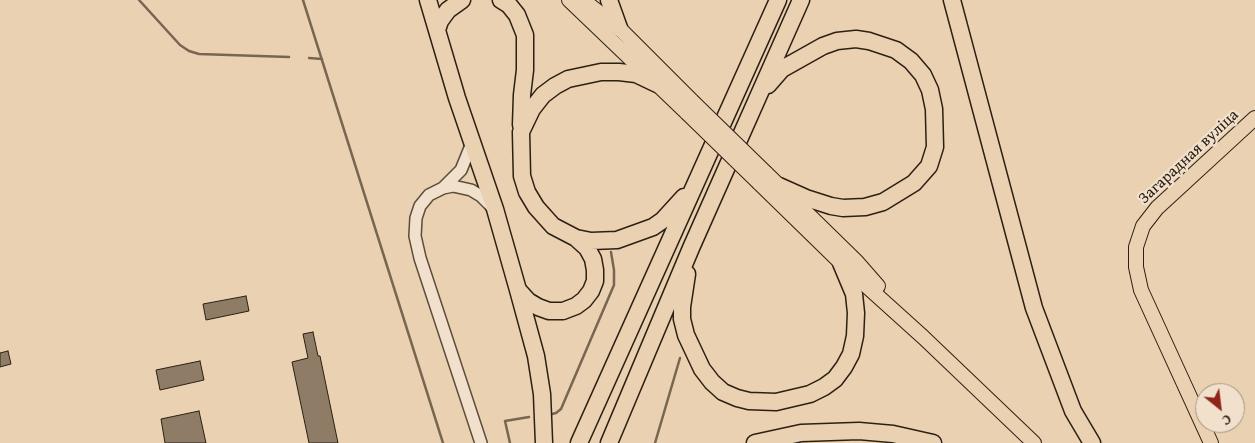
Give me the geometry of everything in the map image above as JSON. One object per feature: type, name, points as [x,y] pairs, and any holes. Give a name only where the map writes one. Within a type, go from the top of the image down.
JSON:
[{"type":"highway","points":[[428,0],[472,143],[495,210],[536,356],[542,394],[544,443]]},
{"type":"highway","points":[[437,30],[440,20],[448,10],[462,0]]},
{"type":"highway","points":[[500,0],[509,5],[517,15],[525,35],[521,132],[522,176],[527,192],[536,207],[553,226],[576,238],[587,248],[593,259],[595,270],[595,281],[591,291],[584,300],[576,306],[563,311],[538,307],[528,301],[518,290]]},
{"type":"highway","points":[[608,0],[618,28]]},
{"type":"highway","points":[[766,28],[772,0]]},
{"type":"highway","points":[[579,443],[778,0]]},
{"type":"highway","points":[[609,443],[800,0]]},
{"type":"highway","points":[[952,0],[1034,308],[1072,411],[1092,443]]},
{"type":"highway","points":[[760,94],[782,69],[806,54],[830,43],[856,39],[869,41],[896,50],[911,61],[924,75],[933,103],[936,126],[935,148],[929,166],[914,183],[883,202],[865,207],[843,208],[806,198],[779,186]]},
{"type":"highway","points":[[521,132],[532,109],[543,95],[568,79],[586,74],[619,72],[636,74],[658,84]]},
{"type":"highway","points":[[576,238],[591,241],[616,240],[653,227],[676,206],[695,184]]},
{"type":"highway","points":[[692,248],[682,307],[682,319],[686,335],[696,360],[712,382],[723,392],[749,402],[776,402],[810,394],[835,378],[844,367],[855,336],[856,313],[854,294],[842,264]]},
{"type":"highway","points":[[755,443],[801,433],[859,432],[893,434],[933,443]]},
{"type":"main road","points":[[569,0],[658,84],[689,107]]},
{"type":"main road","points":[[583,0],[618,28],[689,107],[762,178],[842,264],[923,337],[1034,443]]},
{"type":"main road","name":"Загарадная вуліца","points":[[1211,443],[1141,290],[1136,266],[1136,247],[1143,226],[1157,208],[1255,118]]},
{"type":"main road","points":[[762,178],[779,186],[857,262],[923,337]]},
{"type":"street","points":[[443,188],[461,170],[472,143]]},
{"type":"street","points":[[480,443],[420,258],[415,236],[416,218],[420,206],[429,195],[443,188],[453,186],[470,190],[482,196],[495,210]]},
{"type":"building","points":[[246,296],[249,311],[206,320],[203,304]]},
{"type":"building","points":[[313,332],[318,356],[320,356],[338,443],[309,443],[292,362],[308,358],[303,334]]},
{"type":"building","points":[[8,351],[11,364],[0,367],[0,353]]},
{"type":"building","points":[[200,361],[204,380],[160,390],[156,370]]},
{"type":"building","points":[[199,411],[206,443],[165,443],[161,419]]},
{"type":"waterway","points":[[139,0],[180,45],[189,51],[199,54],[289,57]]},
{"type":"waterway","points":[[303,0],[443,443]]},
{"type":"waterway","points":[[309,58],[322,59]]},
{"type":"waterway","points":[[552,414],[561,409],[614,285],[611,252]]},
{"type":"waterway","points":[[655,443],[680,358]]},
{"type":"waterway","points":[[510,443],[505,421],[529,417]]}]
